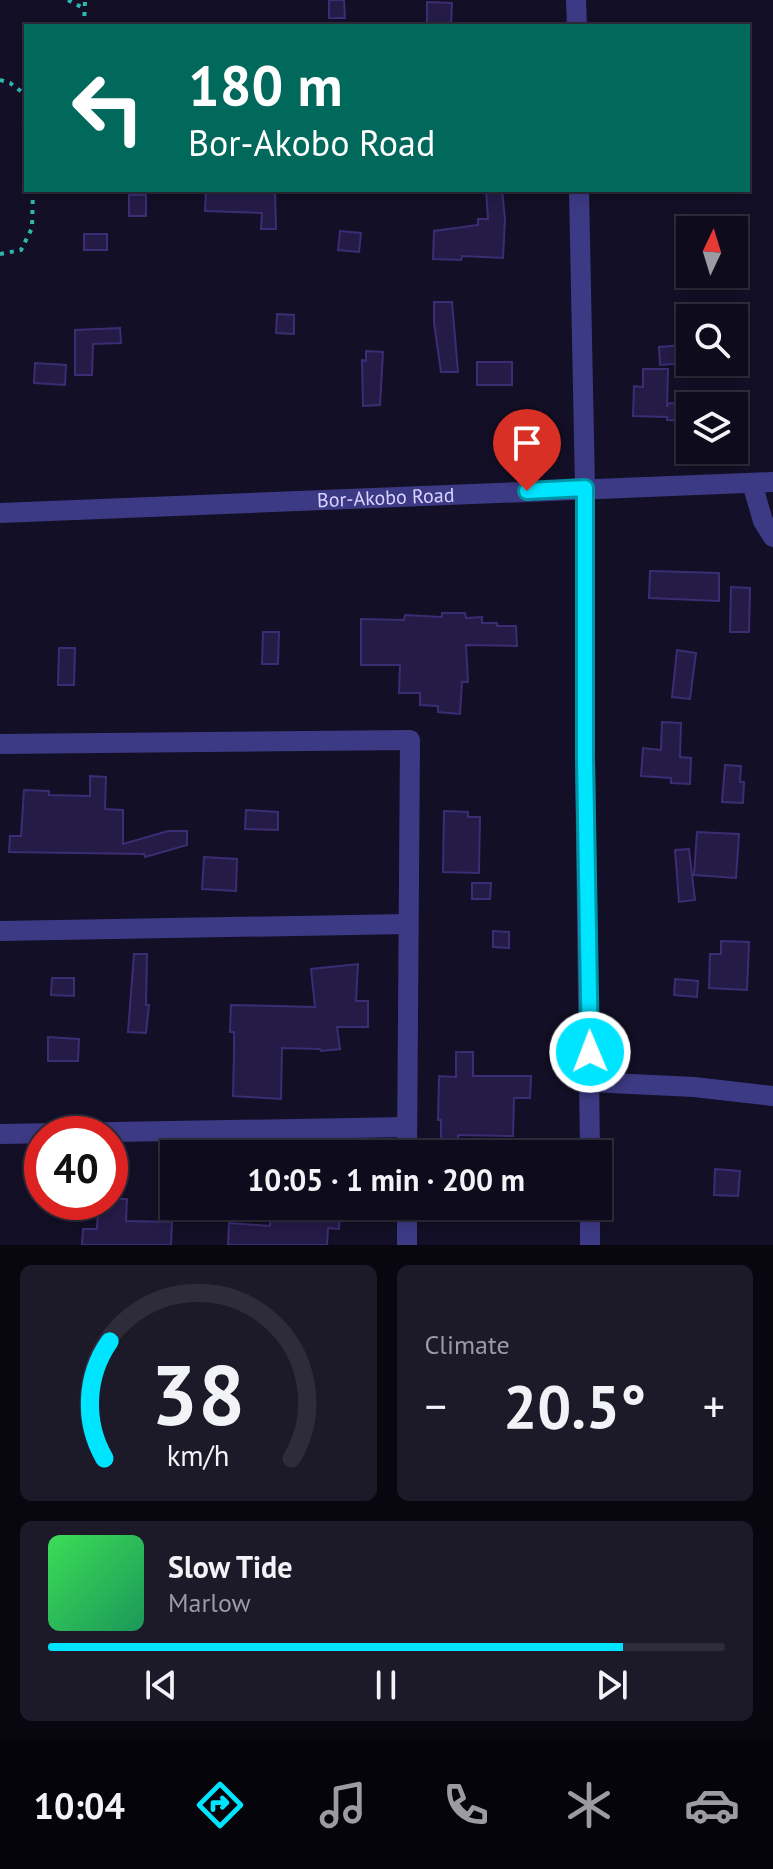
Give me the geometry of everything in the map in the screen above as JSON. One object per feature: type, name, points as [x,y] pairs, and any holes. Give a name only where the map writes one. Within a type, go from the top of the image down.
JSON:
[{"type":"street","points":[[576,0],[577,24]]},
{"type":"street","points":[[579,192],[585,488],[590,1140]]},
{"type":"street","points":[[763,482],[763,521],[773,537]]},
{"type":"street","name":"Bor-Akobo Road","points":[[0,513],[763,482]]},
{"type":"street","points":[[0,744],[410,740],[407,1140]]},
{"type":"street","points":[[0,931],[408,924]]},
{"type":"street","points":[[590,1082],[694,1087],[773,1096]]},
{"type":"street","points":[[0,1134],[407,1127]]},
{"type":"street","points":[[407,1220],[407,1245]]},
{"type":"street","points":[[590,1220],[590,1245]]},
{"type":"path","points":[[68,0],[85,9]]},
{"type":"path","points":[[84,24],[85,0]]},
{"type":"path","points":[[0,80],[24,94]]},
{"type":"path","points":[[0,254],[21,250],[32,228],[33,192]]},
{"type":"building","points":[[329,0],[344,0],[345,18],[329,18]]},
{"type":"building","points":[[427,2],[452,3],[451,24],[427,24]]},
{"type":"building","points":[[206,192],[275,192],[276,229],[261,229],[262,213],[205,211]]},
{"type":"building","points":[[486,192],[502,192],[505,219],[503,258],[462,256],[461,260],[433,259],[434,231],[478,225],[478,219],[488,219]]},
{"type":"building","points":[[129,195],[146,195],[146,216],[129,216]]},
{"type":"building","points":[[340,231],[361,233],[359,252],[338,250]]},
{"type":"building","points":[[84,234],[107,234],[107,250],[84,250]]},
{"type":"building","points":[[434,302],[452,302],[458,372],[441,372]]},
{"type":"building","points":[[277,314],[294,315],[294,334],[276,333]]},
{"type":"building","points":[[120,328],[121,343],[93,344],[92,375],[75,375],[75,330]]},
{"type":"building","points":[[676,346],[676,364],[660,365],[659,347]]},
{"type":"building","points":[[366,351],[383,352],[380,405],[363,406],[362,360],[366,361]]},
{"type":"building","points":[[477,362],[512,362],[512,385],[477,385]]},
{"type":"building","points":[[35,363],[66,365],[65,385],[34,383]]},
{"type":"building","points":[[643,369],[668,369],[667,407],[668,403],[676,403],[676,420],[667,420],[667,417],[633,416],[634,386],[643,387]]},
{"type":"building","points":[[650,571],[719,573],[719,601],[649,598]]},
{"type":"building","points":[[731,587],[750,588],[749,632],[730,632]]},
{"type":"building","points":[[442,613],[465,613],[466,618],[482,617],[482,623],[516,626],[517,646],[466,645],[468,682],[462,682],[460,714],[438,712],[438,706],[420,705],[420,693],[399,693],[400,665],[361,665],[361,619],[404,620],[405,615],[442,617]]},
{"type":"building","points":[[263,632],[279,632],[278,664],[262,664]]},
{"type":"building","points":[[59,648],[75,648],[74,685],[58,685]]},
{"type":"building","points":[[677,650],[696,653],[690,699],[672,697]]},
{"type":"building","points":[[662,722],[681,723],[680,757],[691,758],[690,784],[671,783],[671,778],[641,776],[643,748],[661,750]]},
{"type":"building","points":[[725,765],[741,766],[743,803],[722,802]]},
{"type":"building","points":[[90,776],[106,777],[105,809],[123,810],[123,844],[168,831],[187,831],[187,845],[145,857],[144,854],[9,852],[10,836],[21,836],[24,790],[49,791],[49,795],[90,796]]},
{"type":"building","points":[[246,810],[278,812],[278,830],[245,829]]},
{"type":"building","points":[[444,811],[468,812],[468,817],[480,817],[479,873],[443,872]]},
{"type":"building","points":[[697,832],[739,834],[736,878],[694,875]]},
{"type":"building","points":[[689,849],[695,900],[679,902],[675,850]]},
{"type":"building","points":[[204,857],[237,859],[236,891],[202,889]]},
{"type":"building","points":[[472,883],[491,883],[490,899],[472,899]]},
{"type":"building","points":[[493,931],[509,932],[509,948],[493,947]]},
{"type":"building","points":[[721,941],[749,942],[747,990],[709,988],[710,954],[721,954]]},
{"type":"building","points":[[134,954],[147,954],[146,1005],[149,1005],[146,1033],[128,1032]]},
{"type":"building","points":[[358,964],[356,1001],[368,1001],[368,1027],[337,1027],[340,1049],[282,1048],[281,1099],[233,1096],[234,1032],[230,1032],[231,1005],[315,1007],[311,969]]},
{"type":"building","points":[[52,978],[74,978],[74,996],[51,995]]},
{"type":"building","points":[[675,979],[698,981],[697,997],[674,995]]},
{"type":"building","points":[[48,1037],[79,1039],[78,1061],[48,1061]]},
{"type":"building","points":[[456,1052],[473,1052],[473,1076],[531,1076],[530,1098],[514,1098],[513,1136],[458,1135],[458,1140],[441,1140],[439,1076],[456,1077]]},
{"type":"building","points":[[715,1169],[740,1171],[738,1196],[714,1195]]},
{"type":"building","points":[[97,1220],[172,1222],[171,1245],[82,1245],[83,1229],[97,1229]]},
{"type":"building","points":[[270,1220],[339,1220],[339,1229],[328,1228],[327,1245],[228,1245],[229,1223],[270,1226]]},
{"type":"route","points":[[527,491],[585,488],[590,1052]]}]
